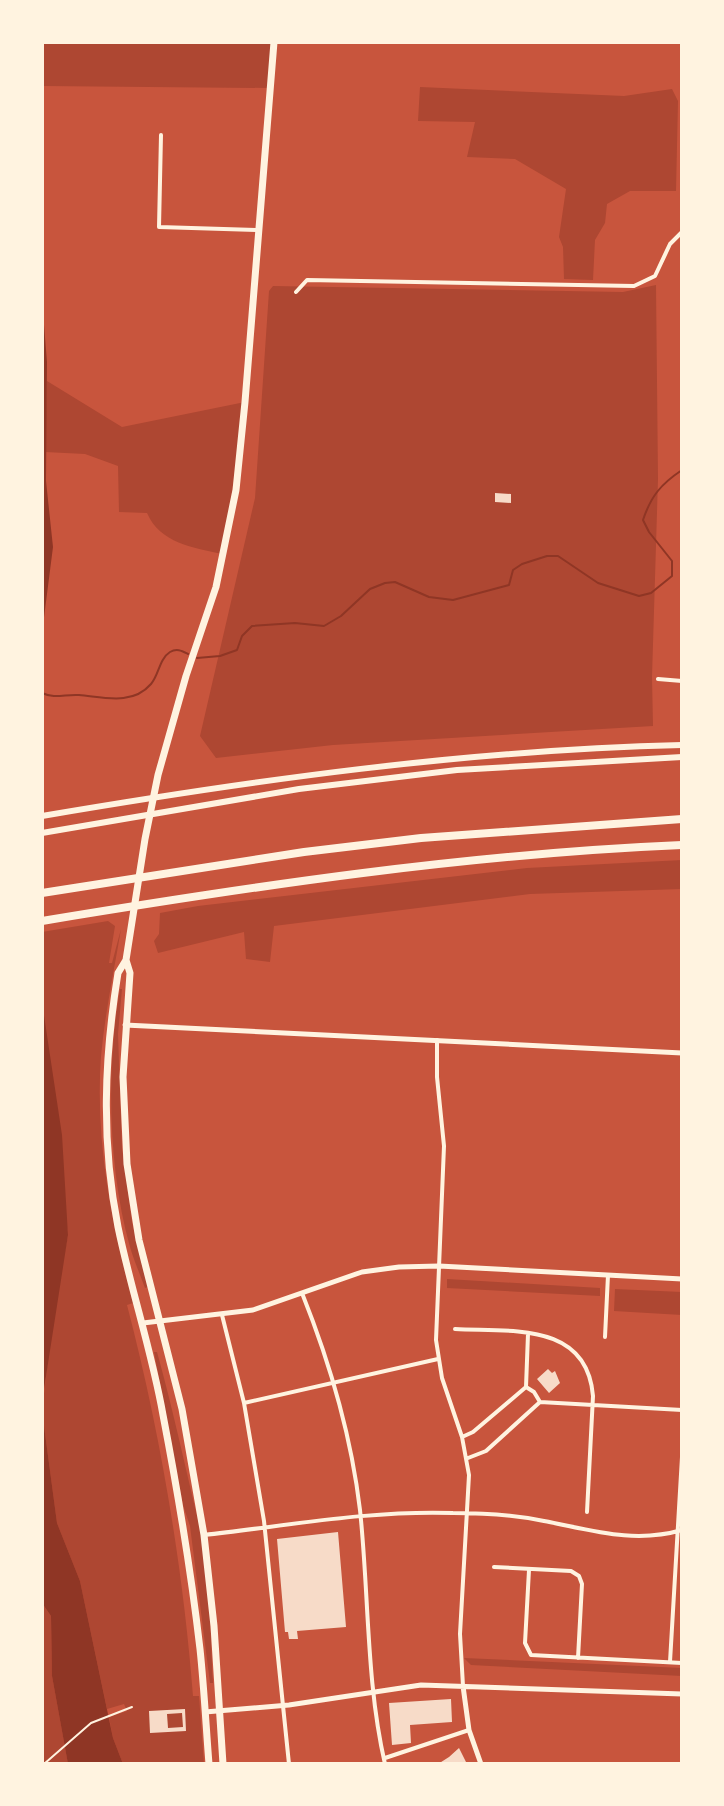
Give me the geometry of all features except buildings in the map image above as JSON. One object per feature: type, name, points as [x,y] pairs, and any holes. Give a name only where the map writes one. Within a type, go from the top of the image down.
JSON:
[{"type":"highway","points":[[42,893],[304,852],[421,838],[682,819]]},
{"type":"highway","points":[[42,921],[423,864],[604,848],[682,845]]},
{"type":"main road","points":[[209,1764],[200,1652],[181,1520],[157,1383],[111,1187],[105,1078],[118,973],[126,960],[150,814],[186,676],[216,587],[236,490],[274,42]]},
{"type":"main road","points":[[42,816],[154,797],[456,758],[682,745]]},
{"type":"main road","points":[[42,833],[299,789],[457,770],[682,757]]},
{"type":"main road","points":[[126,960],[130,973],[123,1105],[127,1164],[139,1240],[182,1409],[204,1535],[214,1626],[223,1764]]},
{"type":"street","points":[[161,135],[159,227],[258,230]]},
{"type":"street","points":[[296,292],[307,280],[634,286],[655,276],[670,244],[682,232]]},
{"type":"street","points":[[658,679],[682,681]]},
{"type":"street","points":[[125,1025],[682,1053]]},
{"type":"street","points":[[437,1040],[437,1077],[444,1146],[438,1359],[468,1458],[460,1634],[469,1730],[481,1764]]},
{"type":"street","points":[[143,1323],[260,1308],[370,1271],[399,1267],[439,1266],[682,1279]]},
{"type":"street","points":[[605,1337],[608,1275]]},
{"type":"street","points":[[302,1293],[335,1382],[347,1428],[361,1518],[384,1761],[442,1737],[469,1730]]},
{"type":"street","points":[[222,1315],[244,1403],[265,1528],[289,1764]]},
{"type":"street","points":[[455,1329],[528,1333],[554,1338],[576,1354],[590,1378],[593,1405],[587,1512]]},
{"type":"street","points":[[462,1437],[473,1432],[526,1387],[528,1333]]},
{"type":"street","points":[[244,1403],[438,1359]]},
{"type":"street","points":[[526,1387],[534,1392],[540,1402]]},
{"type":"street","points":[[468,1458],[486,1451],[540,1402],[682,1410]]},
{"type":"street","points":[[670,1663],[682,1457]]},
{"type":"street","points":[[204,1535],[425,1513],[467,1513],[541,1520],[619,1535],[651,1536],[680,1531]]},
{"type":"street","points":[[494,1567],[571,1571],[581,1578],[578,1658]]},
{"type":"street","points":[[529,1570],[525,1643],[527,1651],[535,1656],[682,1663]]},
{"type":"street","points":[[675,1577],[682,1577]]},
{"type":"street","points":[[205,1712],[281,1706],[421,1685],[682,1694]]},
{"type":"path","points":[[44,1764],[91,1723],[132,1707]]},
{"type":"shaded area","points":[[42,42],[274,42],[270,88],[42,86]]},
{"type":"shaded area","points":[[420,87],[624,96],[672,89],[678,101],[676,191],[630,191],[607,204],[605,223],[595,240],[593,280],[564,279],[563,247],[559,237],[566,189],[515,159],[467,157],[475,122],[418,121]]},
{"type":"shaded area","points":[[656,285],[658,479],[653,726],[333,745],[216,758],[200,736],[255,498],[269,291],[273,286],[623,292]]},
{"type":"shaded area","points":[[42,300],[47,362],[46,481],[53,547],[42,633]]},
{"type":"shaded area","points":[[47,381],[122,427],[245,402],[223,554],[169,538],[147,513],[119,512],[118,466],[85,454],[45,452]]},
{"type":"shaded area","points":[[682,860],[682,889],[530,894],[274,926],[270,962],[246,959],[244,932],[158,953],[154,941],[159,934],[160,913],[198,906],[527,868]]},
{"type":"shaded area","points":[[108,921],[115,926],[109,963],[112,963],[121,929],[101,1056],[100,1119],[106,1181],[133,1303],[127,1305],[169,1499],[193,1696],[199,1696],[204,1764],[123,1764],[109,1717],[127,1711],[124,1704],[107,1709],[80,1581],[57,1523],[42,1411],[53,1315],[68,1235],[42,1002],[42,932]]},
{"type":"shaded area","points":[[120,989],[118,1034],[122,1148],[132,1222],[148,1287],[145,1288],[123,1217],[113,1152],[111,1085]]},
{"type":"shaded area","points":[[42,1002],[62,1135],[68,1235],[42,1402]]},
{"type":"shaded area","points":[[447,1279],[600,1288],[600,1296],[447,1288]]},
{"type":"shaded area","points":[[615,1289],[682,1292],[682,1315],[614,1311]]},
{"type":"shaded area","points":[[154,1352],[157,1352],[203,1543],[213,1683],[210,1683],[190,1526],[183,1505]]},
{"type":"shaded area","points":[[42,1411],[57,1523],[80,1581],[113,1738],[123,1764],[68,1764],[52,1676],[51,1616],[42,1603]]},
{"type":"shaded area","points":[[42,1603],[51,1616],[52,1676],[68,1764],[42,1764]]},
{"type":"shaded area","points":[[464,1658],[682,1668],[682,1676],[471,1665]]},
{"type":"waterway","points":[[197,658],[220,656],[237,650],[242,636],[252,626],[295,623],[324,626],[341,616],[370,589],[385,583],[395,582],[429,597],[453,600],[509,585],[513,570],[547,556],[558,556],[598,583],[639,596],[651,593],[672,576],[672,561],[643,520],[658,491],[682,470]]},
{"type":"waterway","points":[[42,693],[126,698],[151,684],[170,652],[177,650],[188,654]]}]
